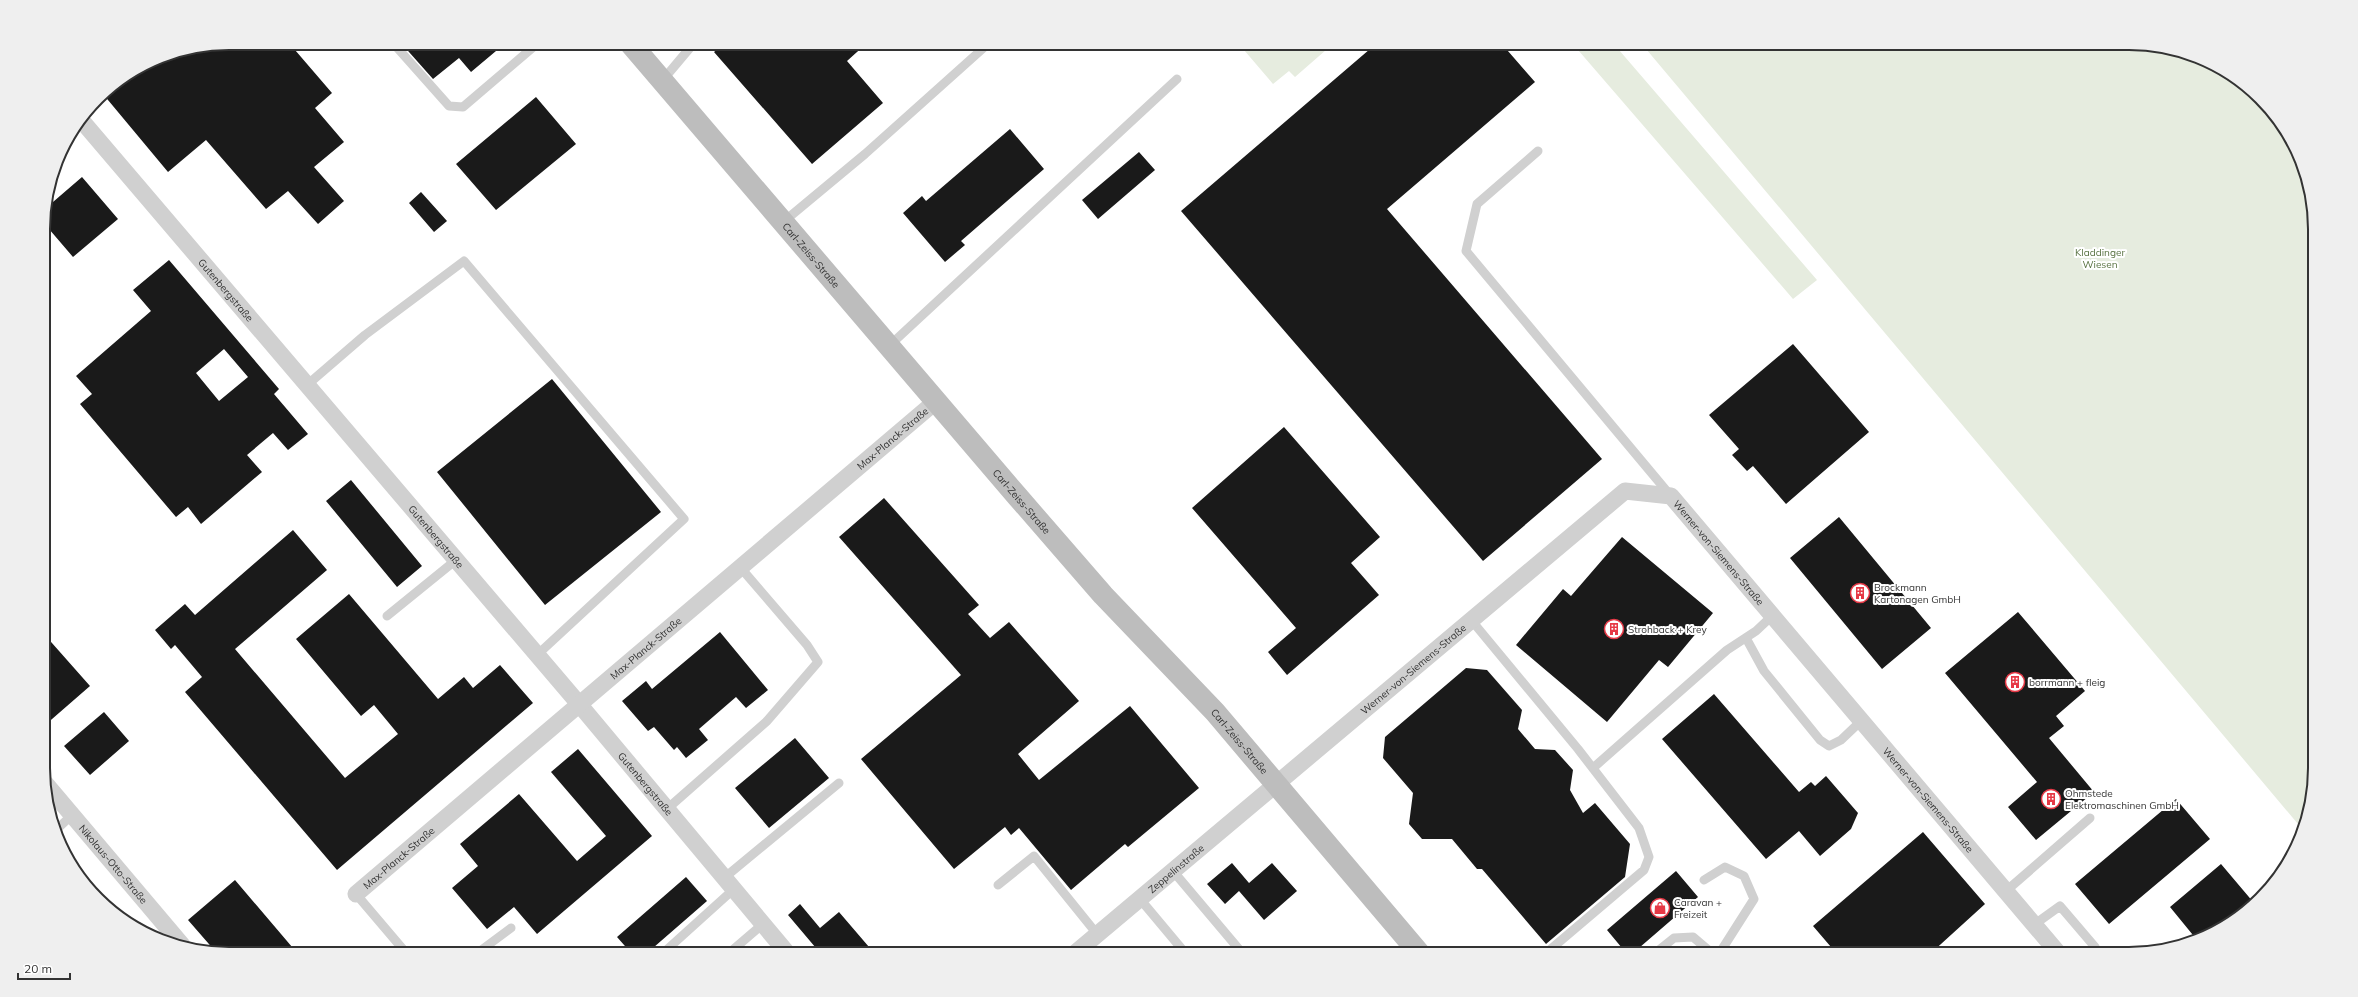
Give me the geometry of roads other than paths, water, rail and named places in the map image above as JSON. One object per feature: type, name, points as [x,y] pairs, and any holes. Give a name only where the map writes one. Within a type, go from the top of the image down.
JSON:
[{"type":"main road","name":"Carl-Zeiss-Straße","points":[[636,50],[935,402],[1103,595],[1215,712],[1278,784],[1414,947]]},
{"type":"street","name":"Gutenbergstraße","points":[[84,124],[579,704],[782,947]]},
{"type":"street","name":"Max-Planck-Straße","points":[[356,894],[935,402]]},
{"type":"street","name":"Werner-von-Siemens-Straße","points":[[1278,784],[1625,491],[1670,496],[2054,947]]},
{"type":"street","name":"Zeppelinstraße","points":[[1082,947],[1278,784]]},
{"type":"street","name":"Nikolaus-Otto-Straße","points":[[52,791],[177,939]]},
{"type":"lane","points":[[398,50],[449,106],[463,107],[530,50]]},
{"type":"lane","points":[[662,81],[688,50]]},
{"type":"lane","points":[[782,223],[865,154],[981,50]]},
{"type":"lane","points":[[888,346],[1176,79]]},
{"type":"lane","points":[[1538,151],[1477,204],[1466,251],[1670,496]]},
{"type":"lane","points":[[307,385],[366,335],[464,261],[684,519],[537,655]]},
{"type":"lane","points":[[387,616],[456,560]]},
{"type":"lane","points":[[667,809],[767,720],[818,662],[807,645],[740,567]]},
{"type":"lane","points":[[1593,768],[1727,650],[1746,638],[1772,616]]},
{"type":"lane","points":[[1472,621],[1593,768],[1639,828],[1649,857],[1644,870],[1553,947]]},
{"type":"lane","points":[[1746,638],[1764,671],[1820,740],[1829,746],[1841,740],[1861,721]]},
{"type":"lane","points":[[669,947],[729,883],[839,783]]},
{"type":"lane","points":[[60,825],[72,815]]},
{"type":"lane","points":[[2006,891],[2090,818]]},
{"type":"lane","points":[[998,885],[1034,856],[1097,934]]},
{"type":"lane","points":[[1704,880],[1725,867],[1744,876],[1754,900],[1724,947]]},
{"type":"lane","points":[[1173,871],[1237,947]]},
{"type":"lane","points":[[356,894],[401,947]]},
{"type":"lane","points":[[1140,899],[1180,947]]},
{"type":"lane","points":[[2035,924],[2060,906],[2095,947]]},
{"type":"lane","points":[[736,947],[763,924]]},
{"type":"lane","points":[[485,947],[511,928]]},
{"type":"lane","points":[[1663,947],[1674,938],[1693,937],[1705,947]]},
{"type":"place","name":"Brockmann Kartonagen GmbH","points":[[1860,593]]},
{"type":"place","name":"Strohback + Krey","points":[[1614,629]]},
{"type":"place","name":"borrmann + fleig","points":[[2015,682]]},
{"type":"place","name":"Ohmstede Elektromaschinen GmbH","points":[[2051,799]]},
{"type":"place","name":"Caravan + Freizeit","points":[[1660,908]]},
{"type":"park label","name":"Kladdinger Wiesen","points":[[2100,258]]}]
